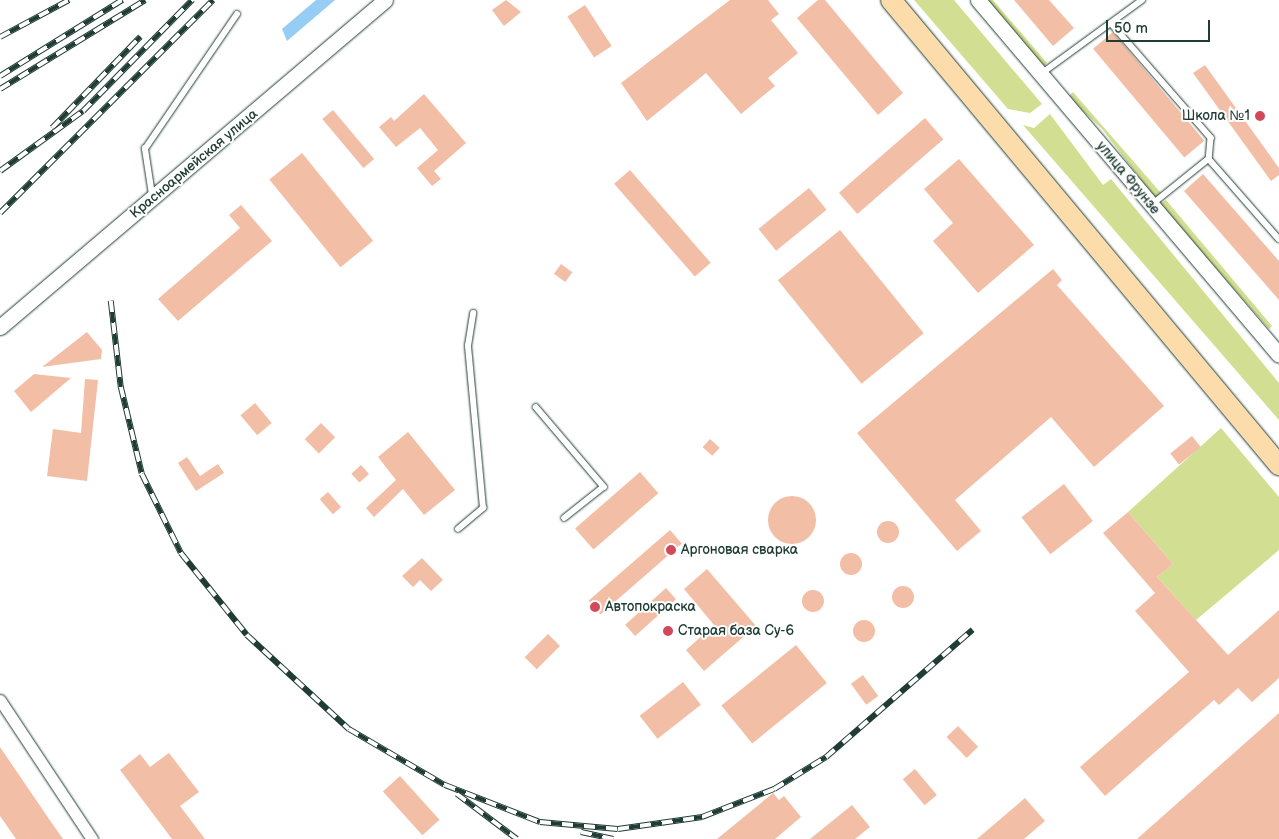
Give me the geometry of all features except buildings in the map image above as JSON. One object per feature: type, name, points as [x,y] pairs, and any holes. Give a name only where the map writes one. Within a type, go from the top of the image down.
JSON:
[{"type":"highway","points":[[891,0],[992,115],[1279,465]]},
{"type":"main road","name":"Красноармейская улица","points":[[0,327],[154,199],[385,0]]},
{"type":"main road","name":"улица Фрунзе","points":[[978,0],[1279,355]]},
{"type":"street","points":[[0,700],[92,839]]},
{"type":"lane","points":[[1040,75],[1112,24],[1142,0]]},
{"type":"lane","points":[[154,199],[145,149],[237,14]]},
{"type":"lane","points":[[1112,24],[1211,138],[1209,159],[1151,206]]},
{"type":"lane","points":[[1209,159],[1279,239]]},
{"type":"lane","points":[[458,529],[483,508],[468,346],[473,313]]},
{"type":"lane","points":[[536,407],[604,488],[566,518]]},
{"type":"green space","points":[[914,0],[954,0],[1042,104],[1030,113],[1008,109]]},
{"type":"green space","points":[[984,0],[993,0],[1047,63],[1043,67]]},
{"type":"green space","points":[[1073,92],[1161,193],[1155,198],[1102,129],[1068,97]]},
{"type":"green space","points":[[1050,114],[1103,185],[1111,179],[1279,383],[1279,420],[1023,125],[1034,128]]},
{"type":"green space","points":[[1166,200],[1272,326],[1269,329],[1160,204]]},
{"type":"green space","points":[[1221,428],[1279,497],[1279,550],[1196,620],[1157,577],[1173,564],[1128,512]]},
{"type":"water","points":[[316,0],[335,0],[287,41],[282,29]]},
{"type":"railway","points":[[0,37],[69,0]]},
{"type":"railway","points":[[0,76],[122,0]]},
{"type":"railway","points":[[0,89],[145,0]]},
{"type":"railway","points":[[0,171],[83,111],[192,0]]},
{"type":"railway","points":[[0,213],[213,0]]},
{"type":"railway","points":[[52,128],[140,37]]},
{"type":"railway","points":[[111,301],[121,387],[142,474],[181,553],[247,635],[349,729],[445,785],[540,822],[618,829],[702,817],[774,789],[826,757],[972,630]]},
{"type":"railway","points":[[457,794],[517,839]]},
{"type":"railway","points":[[581,832],[613,839]]},
{"type":"place","name":"Школа №1","points":[[1260,116]]},
{"type":"place","name":"Аргоновая сварка","points":[[671,550]]},
{"type":"place","name":"Автопокраска","points":[[595,607]]},
{"type":"place","name":"Старая база Су-6","points":[[668,631]]}]
